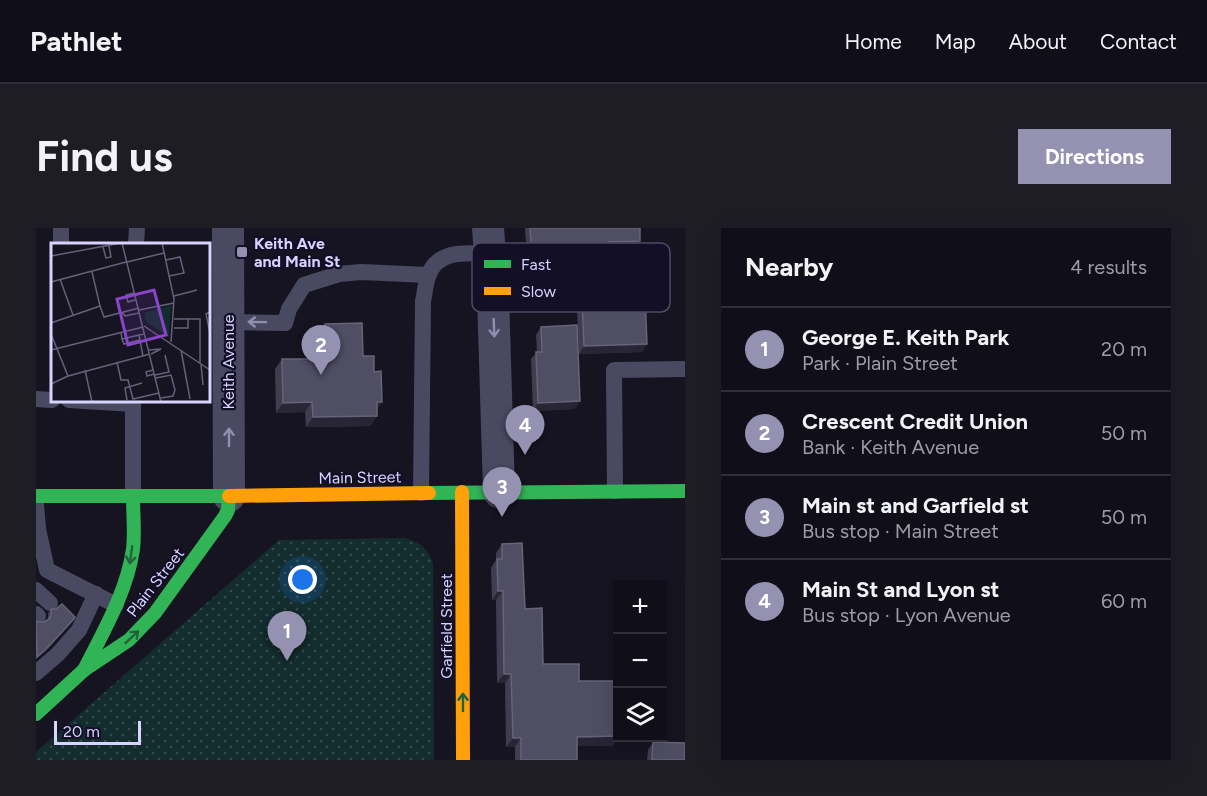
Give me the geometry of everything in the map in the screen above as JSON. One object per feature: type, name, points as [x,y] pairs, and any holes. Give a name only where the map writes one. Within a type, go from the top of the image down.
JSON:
[{"type":"main road","name":"Main Street","points":[[36,496],[685,491]]},
{"type":"main road","name":"Garfield Street","points":[[462,492],[463,760]]},
{"type":"main road","name":"Plain Street","points":[[39,705],[84,670],[129,640],[155,613],[225,516],[229,496]]},
{"type":"main road","name":"Plain Street","points":[[84,670],[116,604],[132,558],[133,497]]},
{"type":"street","name":"Keith Avenue","points":[[228,228],[229,496]]},
{"type":"street","points":[[494,312],[499,492]]},
{"type":"lane","points":[[136,243],[137,228]]},
{"type":"lane","points":[[421,493],[423,301],[428,275],[436,262],[443,257],[472,248]]},
{"type":"lane","points":[[228,322],[285,323],[304,285],[339,274],[361,272],[428,275]]},
{"type":"lane","points":[[615,491],[614,370],[685,369]]},
{"type":"lane","points":[[36,399],[51,400]]},
{"type":"lane","points":[[133,402],[133,497]]},
{"type":"lane","points":[[36,504],[41,574],[96,594],[116,604]]},
{"type":"lane","points":[[36,590],[51,603]]},
{"type":"lane","points":[[36,673],[76,626],[96,594]]},
{"type":"green space","points":[[405,538],[423,547],[433,563],[434,760],[36,760],[36,752],[279,540]]},
{"type":"building","points":[[530,228],[640,228],[640,241],[531,243]]},
{"type":"building","points":[[583,312],[646,312],[647,344],[584,346]]},
{"type":"building","points":[[362,323],[363,356],[374,356],[374,372],[381,371],[382,402],[377,402],[377,416],[313,417],[312,402],[283,403],[282,359],[326,359],[325,324]]},
{"type":"building","points":[[577,325],[580,401],[538,403],[536,352],[542,352],[541,327]]},
{"type":"building","points":[[522,543],[525,609],[542,608],[543,664],[579,664],[579,681],[613,681],[613,736],[577,737],[577,760],[521,760],[521,738],[513,738],[511,674],[504,674],[503,591],[498,591],[497,559],[502,559],[502,544]]},
{"type":"building","points":[[62,604],[75,617],[37,657],[36,621],[44,622],[49,619],[51,609],[56,609]]},
{"type":"building","points":[[653,742],[685,743],[685,760],[652,760]]},
{"type":"traffic: fast","points":[[429,493],[685,491]]},
{"type":"traffic: fast","points":[[36,496],[229,496],[225,516],[155,613],[129,640],[84,670],[36,714]]},
{"type":"traffic: fast","points":[[84,670],[120,596],[130,565],[134,543],[133,497]]},
{"type":"traffic: slow","points":[[462,492],[463,760]]},
{"type":"traffic: slow","points":[[229,496],[429,493]]},
{"type":"place","name":"Keith Ave and Main St","points":[[242,252]]},
{"type":"place","name":"Crescent Credit Union","points":[[321,375]]},
{"type":"place","name":"Main St and Lyon st","points":[[525,455]]},
{"type":"place","name":"Main st and Garfield st","points":[[502,517]]},
{"type":"place","name":"George E. Keith Park","points":[[287,661]]}]
